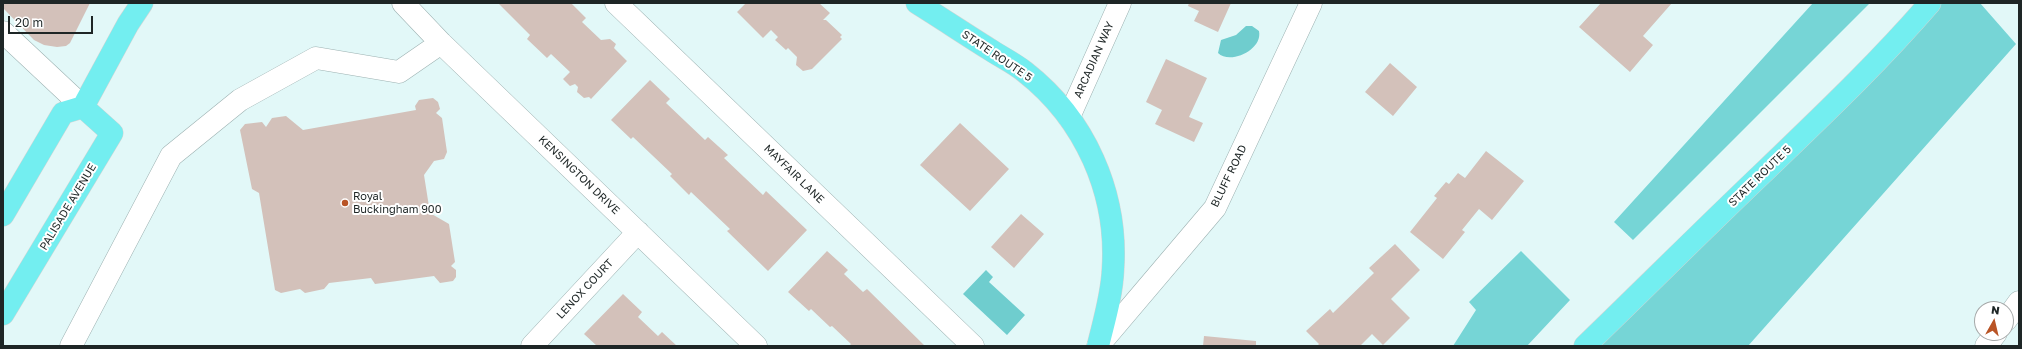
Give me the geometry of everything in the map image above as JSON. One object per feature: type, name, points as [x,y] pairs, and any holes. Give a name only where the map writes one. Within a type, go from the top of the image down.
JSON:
[{"type":"main road","points":[[3,215],[63,113],[83,107],[128,24],[142,3]]},
{"type":"main road","name":"STATE ROUTE 5","points":[[918,3],[1025,72],[1056,101],[1069,116],[1090,150],[1104,187],[1113,225],[1112,282],[1098,346]]},
{"type":"main road","name":"STATE ROUTE 5","points":[[1585,346],[1767,168],[1827,112],[1896,42],[1930,3]]},
{"type":"main road","name":"PALISADE AVENUE","points":[[3,314],[112,133],[83,107]]},
{"type":"street","name":"KENSINGTON DRIVE","points":[[403,3],[441,43],[756,346]]},
{"type":"street","name":"MAYFAIR LANE","points":[[616,3],[973,346]]},
{"type":"street","name":"ARCADIAN WAY","points":[[1069,116],[1120,3]]},
{"type":"street","name":"BLUFF ROAD","points":[[1098,346],[1215,208],[1311,3]]},
{"type":"street","points":[[3,32],[83,107]]},
{"type":"street","points":[[71,346],[171,156],[240,100],[316,58],[399,72],[441,43]]},
{"type":"street","name":"LENOX COURT","points":[[532,346],[638,232]]},
{"type":"shaded area","points":[[1813,3],[1870,3],[1633,240],[1614,222]]},
{"type":"shaded area","points":[[1930,3],[1980,3],[2016,44],[1748,346],[1585,346]]},
{"type":"shaded area","points":[[1246,26],[1252,26],[1259,31],[1259,38],[1251,49],[1244,54],[1230,57],[1223,56],[1218,53],[1221,40],[1236,35]]},
{"type":"shaded area","points":[[1521,251],[1570,300],[1527,346],[1453,346],[1476,310],[1469,302]]},
{"type":"shaded area","points":[[986,270],[993,277],[989,282],[1025,315],[1007,335],[963,294]]},
{"type":"building","points":[[3,3],[90,3],[70,43],[66,46],[57,47],[44,45],[34,40],[3,8]]},
{"type":"building","points":[[498,3],[571,3],[586,18],[582,22],[601,40],[610,39],[616,44],[614,48],[627,61],[591,99],[589,97],[584,98],[577,92],[578,87],[575,84],[570,86],[563,79],[570,72],[551,54],[547,58],[527,39],[530,35]]},
{"type":"building","points":[[746,3],[819,3],[830,13],[823,20],[826,20],[842,35],[840,37],[842,39],[812,69],[803,71],[796,65],[797,57],[788,48],[786,50],[775,40],[778,37],[771,30],[763,38],[737,12]]},
{"type":"building","points":[[1189,3],[1231,3],[1218,32],[1194,21],[1199,11],[1188,6]]},
{"type":"building","points":[[1601,3],[1672,3],[1643,36],[1653,45],[1630,72],[1579,27]]},
{"type":"building","points":[[1166,59],[1207,78],[1189,117],[1203,123],[1194,142],[1155,124],[1162,110],[1146,102]]},
{"type":"building","points":[[1390,63],[1417,87],[1393,116],[1365,92]]},
{"type":"building","points":[[650,80],[670,99],[666,103],[705,140],[708,137],[728,155],[724,158],[763,195],[766,191],[807,230],[768,271],[727,231],[730,229],[691,192],[689,195],[670,176],[672,174],[633,137],[631,139],[611,120]]},
{"type":"building","name":"Royal Buckingham 900","points":[[433,98],[438,102],[440,109],[436,113],[442,118],[447,152],[444,159],[434,161],[424,175],[430,213],[449,224],[455,262],[451,266],[456,270],[456,277],[453,281],[440,283],[434,276],[375,284],[371,278],[329,283],[324,289],[305,293],[300,289],[281,293],[275,290],[259,193],[252,189],[240,130],[245,124],[262,122],[266,127],[272,118],[286,116],[303,130],[416,110],[415,106],[419,100]]},
{"type":"building","points":[[960,123],[1009,169],[970,211],[920,165]]},
{"type":"building","points":[[1486,151],[1524,181],[1492,220],[1479,209],[1462,230],[1465,232],[1443,259],[1410,232],[1437,198],[1434,196],[1446,182],[1449,184],[1458,173],[1465,178]]},
{"type":"building","points":[[1021,214],[1044,234],[1014,268],[991,247]]},
{"type":"building","points":[[1395,244],[1420,270],[1391,299],[1410,318],[1383,345],[1372,334],[1360,346],[1317,346],[1319,344],[1306,331],[1330,309],[1333,313],[1374,273],[1369,268]]},
{"type":"building","points":[[827,251],[848,270],[844,274],[863,292],[867,289],[925,346],[849,346],[851,344],[832,326],[830,327],[811,309],[809,311],[788,292]]},
{"type":"building","points":[[623,294],[642,312],[638,317],[658,336],[662,332],[677,346],[597,346],[584,334]]},
{"type":"building","points":[[1204,336],[1256,341],[1256,346],[1203,346]]},
{"type":"place","name":"Royal Buckingham 900","points":[[345,203]]}]
